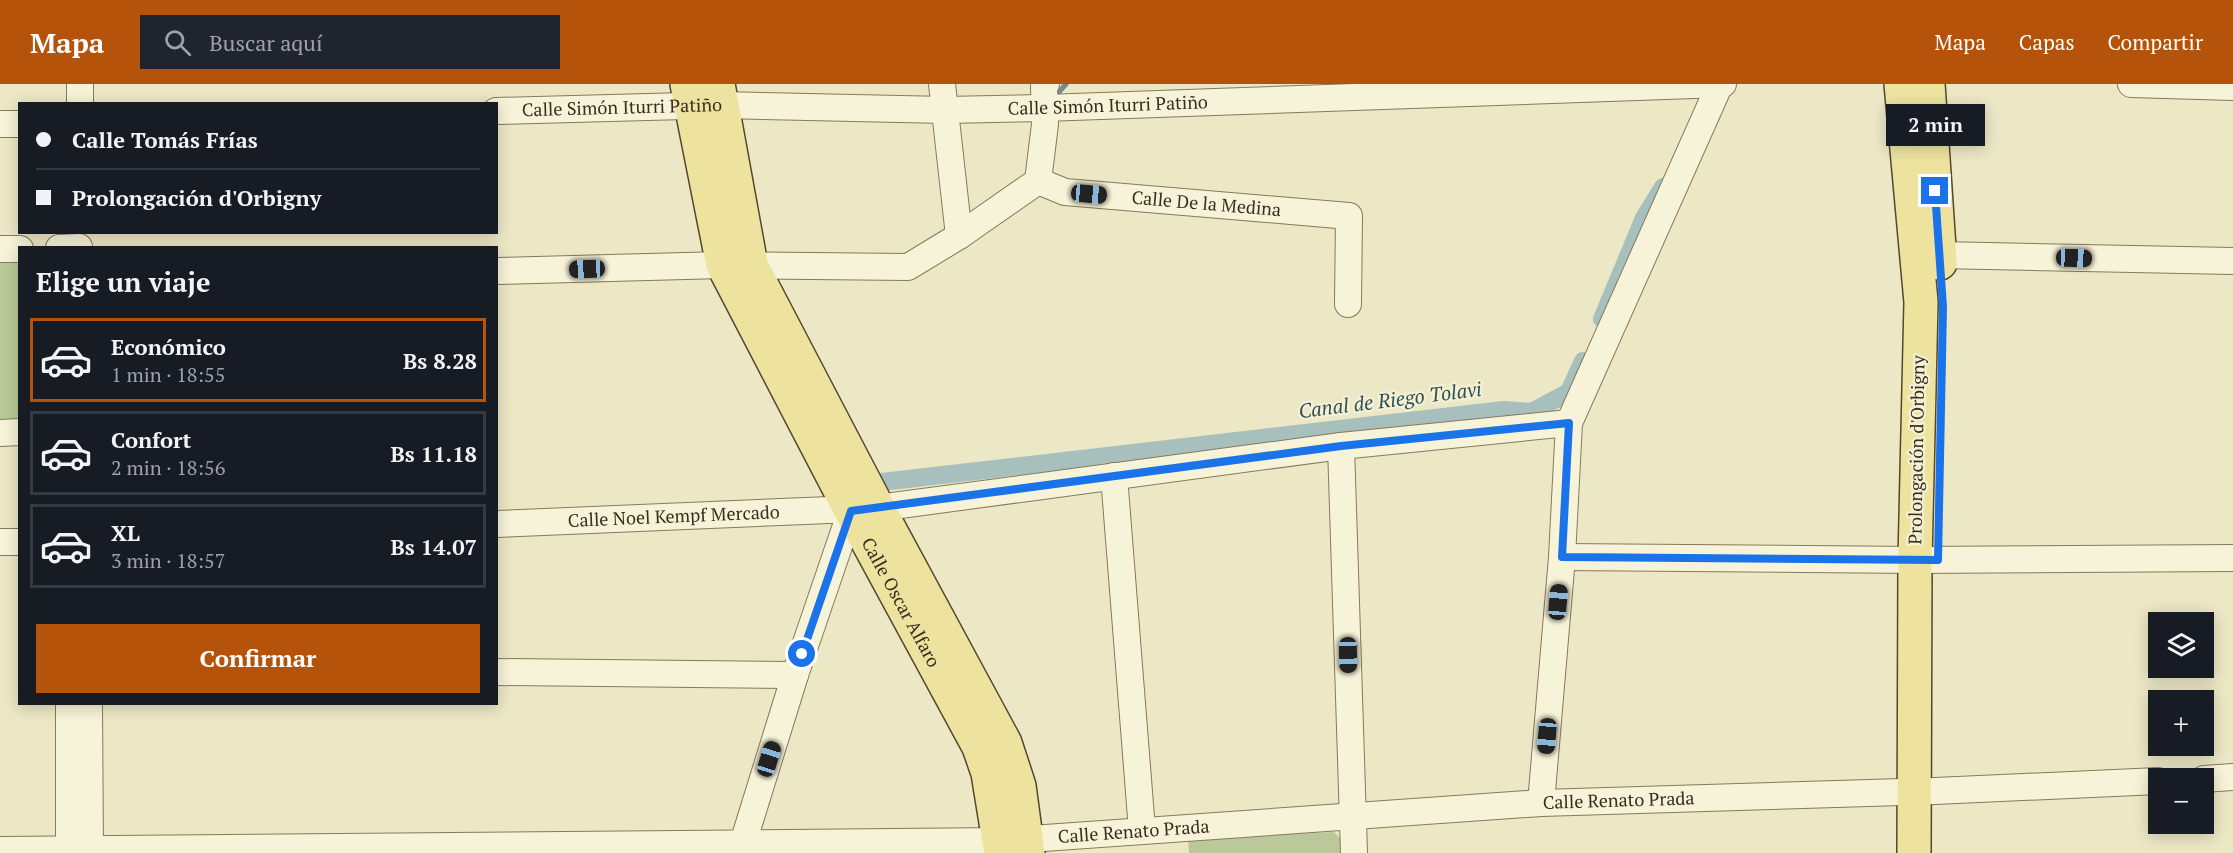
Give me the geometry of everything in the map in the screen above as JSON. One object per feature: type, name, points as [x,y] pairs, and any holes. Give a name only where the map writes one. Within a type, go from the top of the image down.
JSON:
[{"type":"main road","name":"Prolongación d'Orbigny","points":[[1901,84],[1921,302],[1926,560],[1924,790],[1914,853]]},
{"type":"main road","name":"Prolongación d'Orbigny","points":[[1926,560],[1943,307],[1928,84]]},
{"type":"main road","name":"Calle Oscar Alfaro","points":[[704,95],[737,265],[865,510],[979,747],[1014,846]]},
{"type":"main road","name":"Prolongación d'Orbigny","points":[[1924,790],[1937,853]]},
{"type":"street","points":[[80,84],[80,102]]},
{"type":"street","points":[[942,84],[959,236]]},
{"type":"street","points":[[1541,803],[1562,557],[1569,423],[1721,84]]},
{"type":"street","name":"Calle Simón Iturri Patiño","points":[[498,111],[704,95],[946,110],[1045,96],[1721,84]]},
{"type":"street","points":[[2131,84],[2233,87]]},
{"type":"street","points":[[498,271],[737,265],[908,267],[959,236],[1038,181],[1045,124],[1045,96]]},
{"type":"street","points":[[0,124],[18,124]]},
{"type":"street","name":"Calle De la Medina","points":[[1038,181],[1065,192],[1349,216],[1348,304]]},
{"type":"street","points":[[0,249],[18,249]]},
{"type":"street","points":[[1939,255],[2233,261]]},
{"type":"street","name":"Calle Noel Kempf Mercado","points":[[498,524],[865,510],[1341,446],[1569,423]]},
{"type":"street","points":[[0,433],[18,432]]},
{"type":"street","points":[[1341,446],[1354,853]]},
{"type":"street","points":[[1114,476],[1142,830]]},
{"type":"street","points":[[743,848],[795,675],[865,510]]},
{"type":"street","points":[[0,542],[18,542]]},
{"type":"street","points":[[1562,557],[1926,560],[2233,558]]},
{"type":"street","points":[[498,672],[795,675]]},
{"type":"street","points":[[69,705],[80,851]]},
{"type":"street","points":[[80,851],[89,705]]},
{"type":"street","points":[[2214,778],[2233,777]]},
{"type":"street","name":"Calle Renato Prada","points":[[0,850],[1014,846],[1142,830],[1541,803],[2148,781]]},
{"type":"green space","points":[[0,254],[18,254],[18,423],[0,423]]},
{"type":"green space","points":[[1334,832],[1342,840],[1342,853],[1189,853],[1188,839]]},
{"type":"waterway","name":"Canal de Riego Tolavi","points":[[1058,93],[1066,84]]},
{"type":"waterway","name":"Canal de Riego Tolavi","points":[[1602,319],[1644,218],[1663,187]]},
{"type":"waterway","name":"Canal de Riego Tolavi","points":[[882,482],[1504,410],[1532,412],[1569,392],[1583,361]]},
{"type":"route","points":[[802,654],[851,511],[1341,446],[1569,423],[1562,557],[1938,560],[1943,307],[1935,191]]}]
